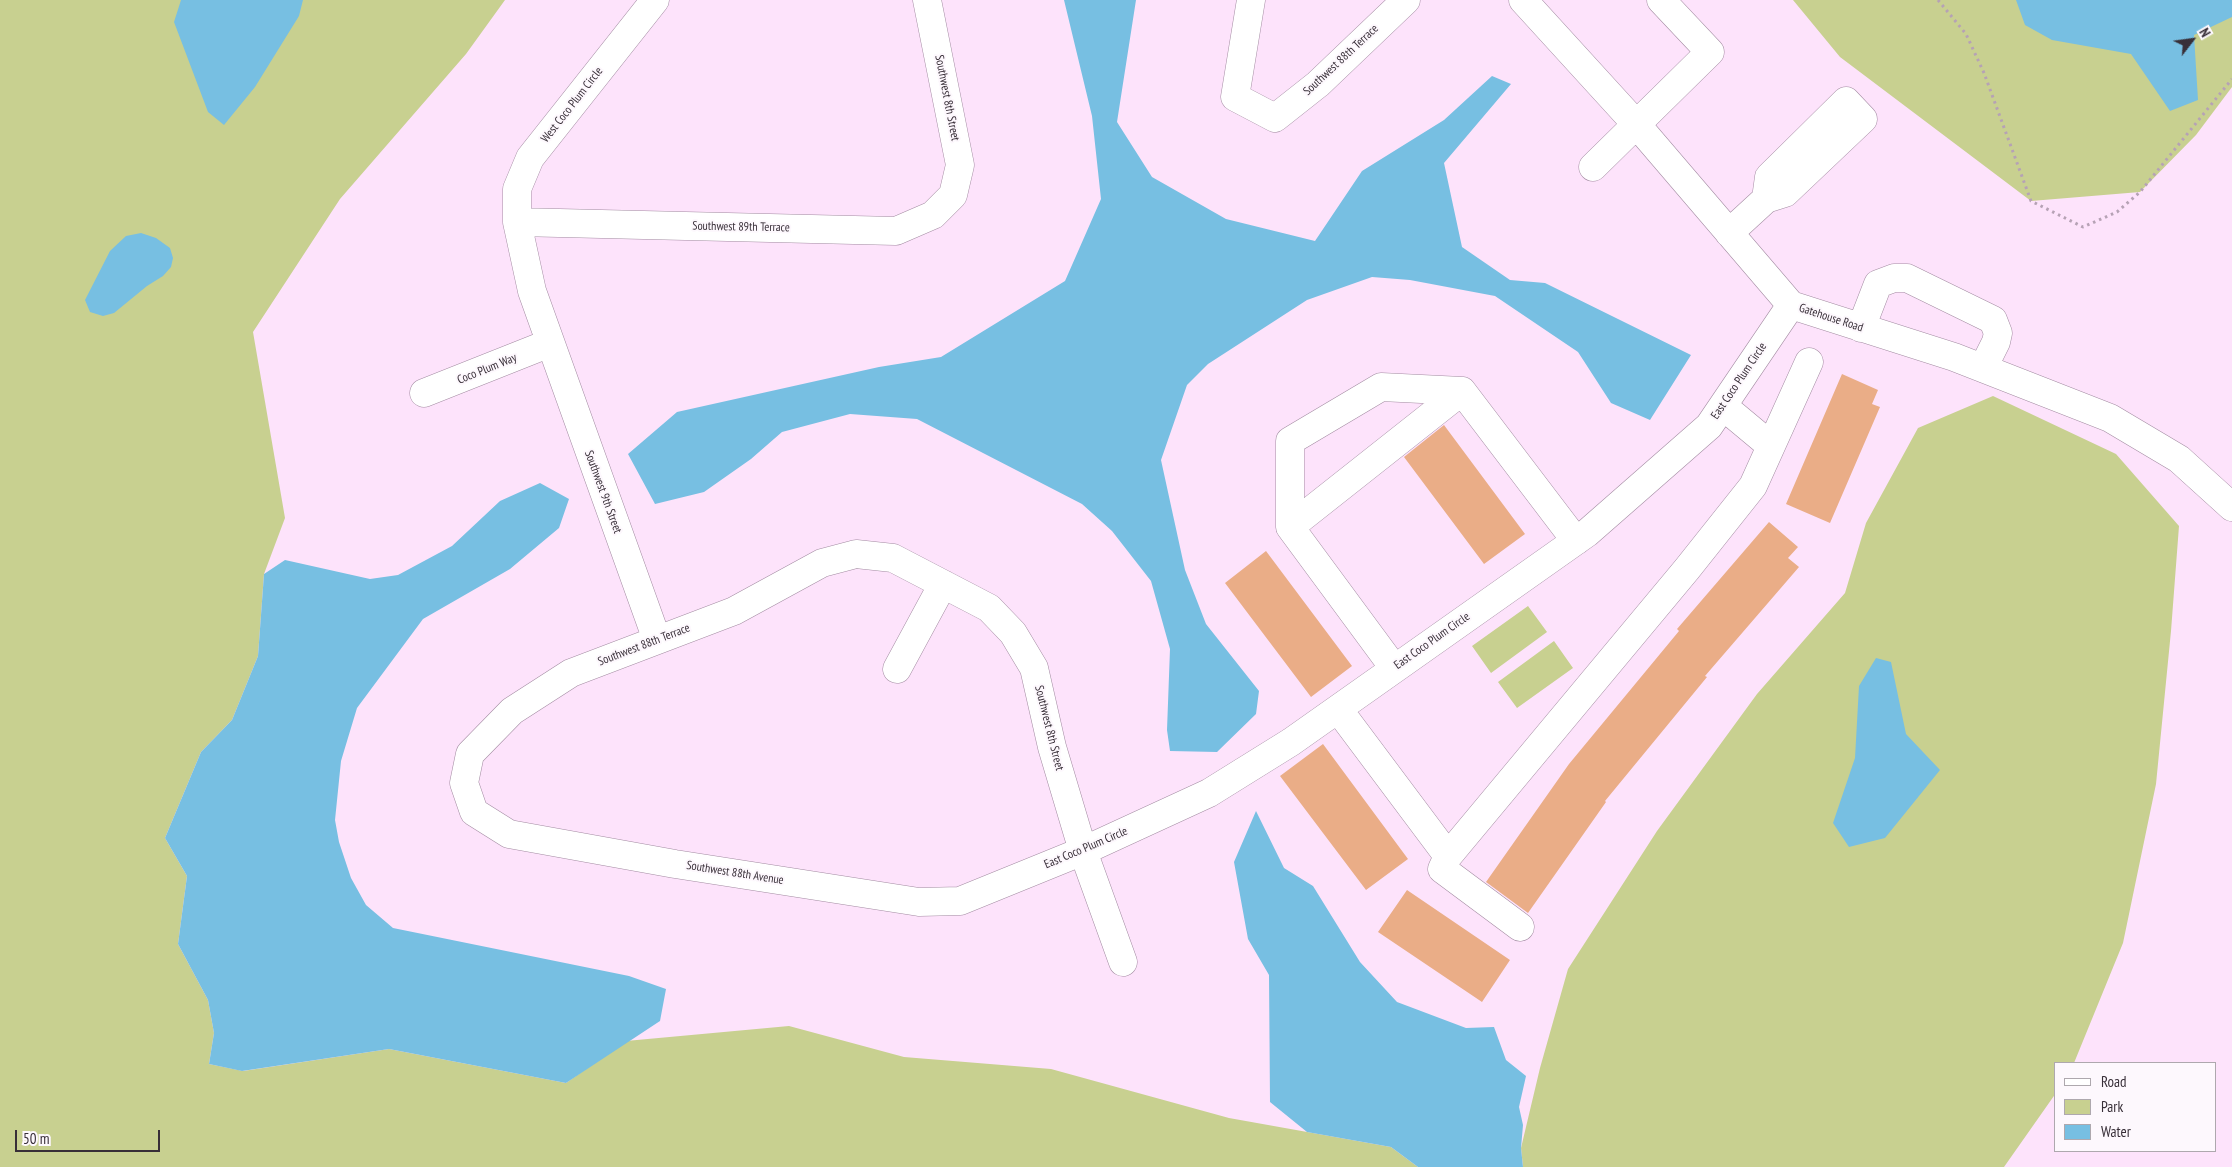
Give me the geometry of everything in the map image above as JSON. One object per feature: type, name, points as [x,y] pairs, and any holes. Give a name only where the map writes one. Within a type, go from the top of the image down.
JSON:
[{"type":"street","name":"West Coco Plum Circle","points":[[550,343],[532,292],[517,222],[518,189],[530,158],[655,0]]},
{"type":"street","name":"Southwest 8th Street","points":[[928,0],[960,165],[953,195]]},
{"type":"street","name":"Southwest 88th Terrace","points":[[1251,0],[1235,97],[1275,118],[1318,84],[1406,0]]},
{"type":"street","name":"Gatehouse Road","points":[[1523,0],[1637,125],[1791,306],[1983,368],[2110,418],[2179,459],[2232,507]]},
{"type":"street","points":[[1593,167],[1710,52],[1661,0]]},
{"type":"street","name":"Southwest 89th Terrace","points":[[517,222],[896,231],[933,215],[953,195]]},
{"type":"street","points":[[1729,233],[1766,199]]},
{"type":"street","points":[[1861,328],[1878,284],[1894,278],[1907,278],[1993,320],[1998,333],[1996,342],[1983,368]]},
{"type":"street","name":"East Coco Plum Circle","points":[[1002,885],[1083,851],[1210,793],[1291,742],[1587,534],[1708,426],[1791,306]]},
{"type":"street","name":"Coco Plum Way","points":[[424,394],[550,343]]},
{"type":"street","name":"Southwest 9th Street","points":[[550,343],[656,640]]},
{"type":"street","points":[[1520,927],[1442,869],[1448,856],[1687,569],[1753,486],[1809,362]]},
{"type":"street","points":[[1394,668],[1290,527],[1290,441],[1381,387],[1462,390]]},
{"type":"street","points":[[1290,527],[1462,390]]},
{"type":"street","points":[[1462,390],[1576,541]]},
{"type":"street","points":[[1722,406],[1771,446]]},
{"type":"street","name":"Southwest 88th Terrace","points":[[474,812],[464,782],[470,754],[512,711],[571,673],[734,611],[822,563],[856,554],[893,558]]},
{"type":"street","name":"Southwest 8th Street","points":[[893,558],[990,608],[1013,632],[1034,668],[1052,747],[1083,851],[1123,962]]},
{"type":"street","points":[[897,669],[943,584]]},
{"type":"street","points":[[1338,708],[1448,856]]},
{"type":"street","name":"Southwest 88th Avenue","points":[[474,812],[509,834],[675,864],[919,902],[960,901],[1002,885]]},
{"type":"path","points":[[1938,0],[1966,34],[1977,57],[2031,201],[2083,228],[2117,212],[2140,192],[2232,79]]},
{"type":"green space","points":[[0,0],[505,0],[466,54],[340,199],[253,332],[285,518],[264,574],[258,656],[232,720],[201,752],[165,838],[187,876],[178,944],[208,1000],[214,1033],[209,1064],[243,1071],[389,1049],[566,1083],[626,1041],[789,1026],[904,1057],[1051,1069],[1229,1118],[1391,1147],[1418,1167],[0,1167]]},
{"type":"green space","points":[[1793,0],[2232,0],[2232,87],[2196,135],[2140,192],[2031,201],[1840,57]]},
{"type":"green space","points":[[1993,396],[2116,454],[2179,526],[2156,784],[2123,943],[2074,1062],[2054,1062],[2054,1096],[2004,1167],[1523,1167],[1521,1148],[1540,1068],[1568,969],[1657,831],[1757,694],[1845,593],[1866,523],[1918,428]]},
{"type":"green space","points":[[1528,606],[1547,632],[1491,673],[1472,646]]},
{"type":"green space","points":[[1554,641],[1573,668],[1517,708],[1498,682]]},
{"type":"water","points":[[181,0],[303,0],[299,16],[255,87],[224,125],[208,112],[174,22]]},
{"type":"water","points":[[1064,0],[1136,0],[1117,122],[1152,177],[1226,219],[1315,241],[1362,171],[1444,120],[1492,76],[1511,84],[1444,163],[1462,247],[1510,280],[1545,283],[1691,355],[1650,420],[1611,403],[1578,352],[1495,296],[1410,280],[1372,277],[1307,300],[1208,364],[1187,385],[1161,460],[1185,570],[1206,624],[1259,691],[1256,714],[1217,752],[1170,751],[1167,730],[1170,649],[1151,581],[1112,531],[1082,504],[917,419],[850,414],[782,432],[751,459],[704,492],[655,504],[628,454],[677,412],[879,367],[941,357],[1065,281],[1101,199],[1092,116]]},
{"type":"water","points":[[2016,0],[2232,0],[2232,17],[2194,35],[2198,100],[2170,111],[2131,54],[2052,40],[2025,25]]},
{"type":"water","points":[[141,233],[156,238],[170,248],[173,258],[171,267],[163,276],[147,286],[114,313],[103,316],[90,312],[85,300],[110,251],[126,236]]},
{"type":"water","points":[[540,483],[569,499],[559,528],[510,569],[423,619],[357,708],[341,761],[335,820],[339,842],[351,878],[366,905],[393,928],[629,976],[666,989],[660,1021],[566,1083],[389,1049],[242,1071],[209,1064],[214,1033],[208,1000],[178,944],[187,876],[165,838],[201,752],[232,720],[258,656],[264,574],[285,560],[370,579],[398,575],[452,546],[500,501]]},
{"type":"water","points":[[1876,658],[1891,662],[1906,734],[1940,770],[1885,838],[1849,847],[1833,823],[1855,758],[1859,686]]},
{"type":"water","points":[[1256,811],[1284,868],[1313,886],[1360,962],[1397,1002],[1466,1028],[1494,1027],[1506,1060],[1526,1076],[1519,1107],[1523,1125],[1521,1148],[1523,1167],[1418,1167],[1391,1147],[1307,1132],[1270,1102],[1269,975],[1248,939],[1234,862]]},
{"type":"building","points":[[1842,374],[1878,390],[1872,404],[1880,407],[1830,523],[1786,504]]},
{"type":"building","points":[[1444,425],[1525,534],[1484,564],[1404,457]]},
{"type":"building","points":[[1769,522],[1798,547],[1788,558],[1799,567],[1705,676],[1707,677],[1605,801],[1528,913],[1486,882],[1569,764],[1679,631],[1677,629]]},
{"type":"building","points":[[1266,551],[1352,666],[1311,697],[1225,583]]},
{"type":"building","points":[[1323,744],[1408,859],[1366,890],[1280,776]]},
{"type":"building","points":[[1407,890],[1510,960],[1482,1002],[1378,932]]}]
